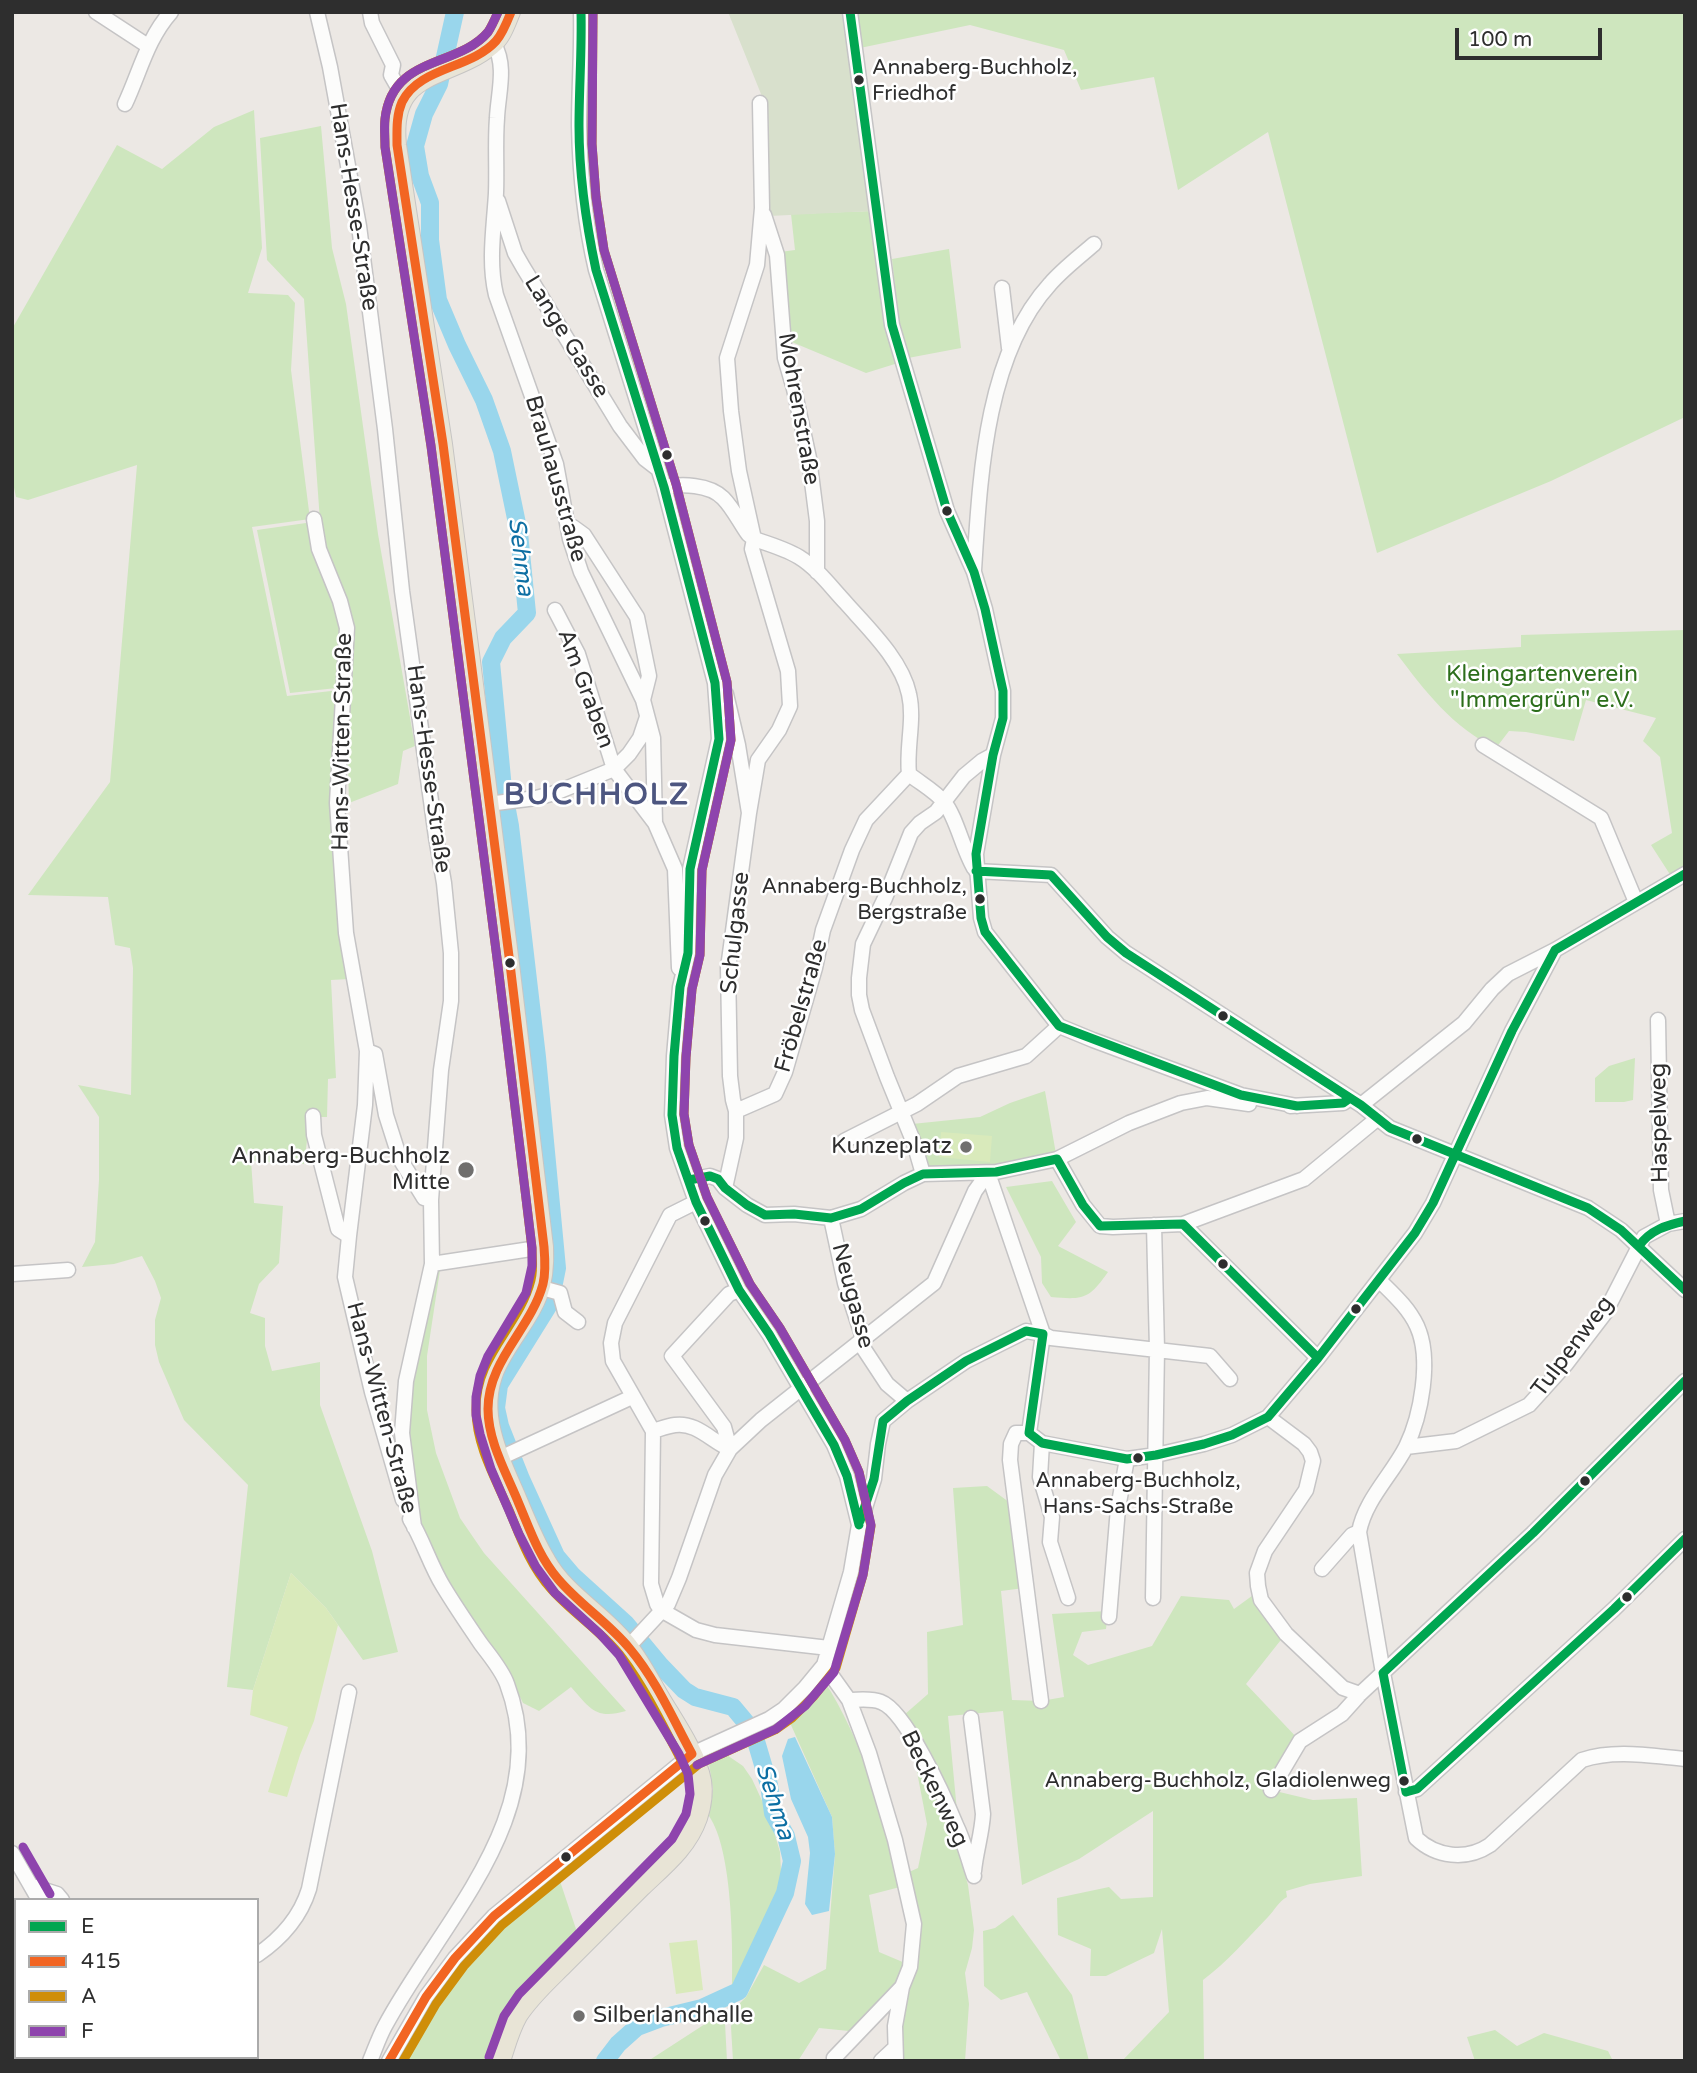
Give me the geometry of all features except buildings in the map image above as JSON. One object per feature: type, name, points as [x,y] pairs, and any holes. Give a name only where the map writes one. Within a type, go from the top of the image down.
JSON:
[{"type":"main road","points":[[501,2061],[512,2030],[529,2002],[682,1847],[699,1816],[703,1797],[702,1782],[692,1754],[631,1644],[555,1576],[534,1537],[508,1454],[489,1425],[488,1397],[501,1359],[549,1290],[492,804],[443,444],[395,124],[397,113],[407,94],[428,77],[466,61],[494,44],[501,36],[511,12]]},
{"type":"street","points":[[96,12],[148,46]]},
{"type":"street","points":[[125,104],[148,46],[170,12]]},
{"type":"street","name":"Hans-Hesse-Straße","points":[[317,12],[340,118],[363,252],[402,592],[450,942],[451,1001],[441,1070],[431,1200],[432,1264],[406,1381],[402,1433],[414,1527]]},
{"type":"street","points":[[370,12],[372,23],[393,65],[391,75],[399,89],[407,94]]},
{"type":"street","points":[[581,12],[579,127],[588,237],[664,487],[715,683],[719,739],[690,869],[688,953],[680,987]]},
{"type":"street","points":[[850,12],[892,326],[947,511],[974,572],[1003,691],[1003,718],[993,755],[975,854],[981,918],[985,932],[1059,1026],[1241,1095],[1297,1106]]},
{"type":"street","name":"Brauhausstraße","points":[[494,44],[501,63],[492,279],[556,464],[568,527],[581,572],[643,700],[653,738],[655,824]]},
{"type":"street","points":[[749,813],[758,760],[779,730],[790,706],[788,671],[752,549],[754,538],[739,471],[727,358],[757,265],[762,208],[760,103]]},
{"type":"street","name":"Lange Gasse","points":[[496,193],[515,253],[523,267],[620,426],[645,459],[658,469]]},
{"type":"street","name":"Mohrenstraße","points":[[762,208],[778,255],[785,358],[809,458],[817,521],[817,572]]},
{"type":"street","points":[[974,572],[983,459],[1003,367],[1022,324],[1050,283],[1094,244]]},
{"type":"street","points":[[1002,288],[1010,349]]},
{"type":"street","points":[[664,487],[674,485],[710,489],[722,497],[748,534],[799,556],[817,572],[886,649],[904,678],[909,694],[909,774],[949,810],[976,871]]},
{"type":"street","name":"Hans-Witten-Straße","points":[[314,519],[319,549],[340,601],[347,628],[337,803],[344,921],[367,1051],[365,1105],[345,1277],[372,1392],[406,1513],[442,1585],[506,1681],[516,1713],[520,1745],[518,1773],[512,1799],[493,1852],[383,2028],[370,2061]]},
{"type":"street","points":[[568,527],[573,527],[584,535],[637,617],[649,676],[643,700]]},
{"type":"street","name":"Am Graben","points":[[555,610],[578,654],[614,769],[655,824]]},
{"type":"street","name":"Schulgasse","points":[[715,683],[726,694],[738,745],[749,813],[728,968],[730,1076],[736,1111],[736,1138],[725,1188]]},
{"type":"street","points":[[492,804],[555,793],[614,769],[640,738],[647,717]]},
{"type":"street","points":[[1483,745],[1601,818],[1636,902]]},
{"type":"street","points":[[923,1174],[914,1143],[862,1010],[859,995],[860,961],[863,944],[911,833],[936,812],[964,776],[993,755]]},
{"type":"street","name":"Fröbelstraße","points":[[736,1111],[775,1094],[785,1072],[831,905],[852,850],[866,820],[909,774]]},
{"type":"street","points":[[655,824],[675,869],[680,987],[672,1115],[677,1148],[696,1202],[739,1290],[802,1388],[834,1445],[848,1476],[859,1525]]},
{"type":"street","points":[[976,871],[1051,875],[1107,937],[1126,953],[1356,1101],[1390,1128],[1588,1208],[1609,1221],[1639,1246],[1685,1290]]},
{"type":"street","points":[[689,1180],[710,1176],[747,1205],[765,1215],[794,1214],[831,1219],[861,1209],[923,1174],[988,1173],[1057,1159],[1129,1123],[1181,1103],[1207,1098],[1272,1107],[1356,1101],[1464,1023],[1508,974],[1555,950],[1685,874]]},
{"type":"street","points":[[1041,1701],[1010,1460],[1011,1444],[1016,1433],[1029,1433],[1042,1443],[1127,1459],[1204,1444],[1232,1435],[1268,1417],[1318,1358],[1415,1233],[1433,1203],[1512,1031],[1555,950]]},
{"type":"street","name":"Haspelweg","points":[[1658,1020],[1661,1190],[1668,1224]]},
{"type":"street","points":[[844,1141],[917,1104],[958,1076],[1026,1056],[1059,1026]]},
{"type":"street","name":"Hans-Witten-Straße","points":[[367,1051],[375,1054],[386,1115],[400,1158],[424,1198],[431,1200]]},
{"type":"street","points":[[313,1116],[314,1135],[338,1229],[349,1236]]},
{"type":"street","points":[[1057,1159],[1083,1205],[1100,1226],[1183,1224],[1304,1179],[1378,1118]]},
{"type":"street","points":[[988,1173],[1043,1334],[1029,1433]]},
{"type":"street","points":[[631,1644],[668,1604],[715,1475],[730,1449],[761,1420],[934,1283],[975,1191],[988,1173]]},
{"type":"street","points":[[696,1202],[670,1215],[615,1323],[611,1343],[612,1362],[653,1431],[651,1584],[661,1610],[696,1630],[715,1635],[829,1648]]},
{"type":"street","name":"Neugasse","points":[[831,1219],[845,1283],[862,1335],[860,1343],[887,1384],[907,1401]]},
{"type":"street","points":[[1639,1246],[1644,1237],[1668,1224],[1685,1221]]},
{"type":"street","points":[[1183,1224],[1318,1358]]},
{"type":"street","points":[[1153,1598],[1157,1349],[1154,1225]]},
{"type":"street","name":"Tulpenweg","points":[[1406,1447],[1456,1441],[1529,1405],[1566,1364],[1605,1312],[1639,1246]]},
{"type":"street","points":[[432,1264],[544,1247]]},
{"type":"street","points":[[12,1274],[68,1270]]},
{"type":"street","points":[[1378,1280],[1404,1304],[1418,1327],[1424,1350],[1421,1403],[1406,1447],[1362,1518],[1359,1532],[1383,1673],[1416,1838],[1426,1849],[1451,1855],[1480,1852],[1582,1760],[1592,1756],[1619,1754],[1685,1759]]},
{"type":"street","points":[[549,1290],[560,1293],[565,1312],[578,1322]]},
{"type":"street","points":[[730,1449],[724,1427],[672,1356],[729,1294],[739,1290]]},
{"type":"street","points":[[389,2061],[426,1997],[455,1958],[494,1916],[692,1754],[769,1719],[796,1697],[824,1665],[851,1572],[859,1525],[874,1479],[883,1421],[907,1401],[966,1361],[1026,1331],[1051,1338],[1210,1356],[1230,1379]]},
{"type":"street","points":[[1271,1790],[1300,1741],[1342,1714],[1360,1694],[1533,1533],[1685,1381]]},
{"type":"street","points":[[508,1454],[632,1397]]},
{"type":"street","points":[[1268,1417],[1304,1444],[1313,1461],[1306,1490],[1265,1551],[1257,1573],[1261,1600],[1286,1634],[1343,1688],[1360,1694]]},
{"type":"street","points":[[653,1431],[675,1425],[688,1425],[699,1429],[717,1444],[730,1449]]},
{"type":"street","points":[[1042,1443],[1040,1476],[1052,1517],[1050,1542],[1069,1598]]},
{"type":"street","points":[[1109,1617],[1118,1508],[1127,1459]]},
{"type":"street","points":[[1322,1569],[1352,1535],[1359,1532]]},
{"type":"street","points":[[1406,1792],[1417,1789],[1614,1609],[1685,1539]]},
{"type":"street","points":[[824,1665],[849,1700],[869,1753],[895,1840],[914,1924],[910,1967],[902,1987],[895,2026],[895,2054],[881,2061]]},
{"type":"street","points":[[259,1954],[275,1943],[305,1904],[349,1692]]},
{"type":"street","name":"Beckenweg","points":[[849,1700],[868,1699],[883,1702],[898,1716],[923,1756],[958,1827],[974,1875],[983,1814],[971,1718]]},
{"type":"street","points":[[12,1853],[37,1898]]},
{"type":"street","points":[[32,1886],[57,1894],[60,1898]]},
{"type":"street","points":[[835,2061],[834,2058],[902,1987]]},
{"type":"green space","points":[[728,12],[844,12],[872,211],[769,216],[766,205],[763,99]]},
{"type":"green space","points":[[855,12],[1685,12],[1685,417],[1551,481],[1377,553],[1268,132],[1178,190],[1154,77],[1081,90],[1064,50],[970,25],[860,48]]},
{"type":"green space","points":[[254,110],[262,248],[248,293],[288,295],[295,303],[291,370],[310,519],[252,527],[287,696],[340,690],[349,979],[331,980],[336,1078],[328,1079],[327,1117],[310,1117],[304,1164],[251,1161],[254,1203],[283,1206],[279,1263],[259,1284],[250,1313],[265,1318],[265,1346],[272,1371],[320,1362],[320,1405],[372,1551],[398,1652],[363,1660],[326,1608],[291,1573],[253,1690],[227,1687],[248,1485],[184,1420],[159,1362],[155,1345],[155,1320],[161,1298],[142,1256],[114,1264],[82,1267],[95,1242],[99,1117],[78,1085],[131,1095],[133,968],[130,948],[115,945],[108,897],[28,895],[110,782],[137,465],[28,500],[16,497],[12,478],[12,329],[117,145],[162,169],[214,127]]},
{"type":"green space","points":[[321,126],[332,248],[346,304],[378,534],[415,746],[403,751],[398,784],[349,803],[346,687],[290,693],[257,530],[320,521],[304,299],[267,260],[260,138]]},
{"type":"green space","points":[[872,211],[898,363],[866,373],[787,340],[780,252],[795,250],[791,214]]},
{"type":"green space","points":[[949,249],[961,348],[908,358],[898,315],[892,259]]},
{"type":"green space","name":"Kleingartenverein \"Immergrün\" e.V.","points":[[1685,630],[1685,868],[1671,876],[1651,845],[1672,833],[1660,757],[1643,741],[1656,718],[1586,700],[1574,741],[1509,731],[1496,748],[1453,719],[1429,695],[1397,654],[1521,647],[1521,635]]},
{"type":"green space","points":[[1635,1058],[1633,1100],[1595,1102],[1595,1078],[1609,1066]]},
{"type":"green space","points":[[1045,1091],[1056,1154],[987,1170],[929,1171],[912,1124],[980,1117]]},
{"type":"green space","name":"Kunzeplatz","points":[[941,1132],[992,1136],[990,1162],[939,1157]]},
{"type":"green space","points":[[1052,1181],[1076,1222],[1058,1246],[1108,1272],[1096,1288],[1079,1298],[1051,1297],[1042,1283],[1041,1257],[1006,1187]]},
{"type":"green space","points":[[436,1270],[440,1270],[427,1356],[427,1410],[436,1453],[460,1518],[484,1553],[626,1711],[600,1713],[589,1706],[571,1687],[539,1711],[523,1703],[510,1677],[457,1597],[419,1523],[408,1415],[414,1360]]},
{"type":"green space","points":[[987,1486],[1013,1505],[1024,1588],[1001,1591],[1012,1700],[1041,1701],[1064,1697],[1052,1614],[1108,1611],[1106,1629],[1082,1632],[1073,1655],[1088,1665],[1152,1646],[1181,1596],[1229,1600],[1234,1609],[1256,1593],[1284,1636],[1246,1684],[1300,1741],[1271,1790],[1313,1800],[1357,1798],[1362,1876],[1310,1884],[1286,1891],[1287,1897],[1229,1958],[1203,1980],[1204,2061],[1122,2061],[1169,2012],[1162,1929],[1154,1953],[1106,1976],[1090,1976],[1091,1949],[1058,1935],[1057,1898],[1109,1887],[1121,1899],[1153,1897],[1153,1811],[1079,1859],[1022,1885],[1003,1711],[948,1716],[962,1864],[968,1885],[974,1930],[965,1973],[969,2004],[965,2061],[901,2061],[899,2049],[905,1991],[909,1872],[918,1868],[927,1824],[904,1715],[928,1694],[927,1632],[963,1625],[953,1488]]},
{"type":"green space","points":[[291,1573],[326,1608],[338,1625],[314,1721],[287,1797],[268,1792],[288,1727],[250,1715],[253,1690]]},
{"type":"green space","points":[[823,1679],[850,1728],[871,1780],[900,1887],[869,1895],[879,1952],[905,1963],[897,1982],[849,2031],[819,2028],[798,2061],[733,2061],[731,2027],[734,2009],[746,1997],[764,1965],[799,1983],[826,1969],[835,1854],[832,1817],[787,1716]]},
{"type":"green space","points":[[718,1749],[743,1766],[752,1779],[770,1818],[780,1852],[782,1891],[737,1989],[732,1993],[727,1876],[717,1832],[709,1816],[713,1789],[707,1751]]},
{"type":"green space","points":[[555,1866],[580,1941],[493,2061],[389,2061],[455,1958]]},
{"type":"green space","points":[[1013,1915],[1072,1995],[1089,2061],[1061,2061],[1027,1992],[1001,2000],[984,1986],[983,1931],[995,1928]]},
{"type":"green space","points":[[697,1940],[703,1990],[676,1994],[669,1943]]},
{"type":"green space","points":[[722,2013],[727,2061],[648,2061]]},
{"type":"green space","points":[[1495,2030],[1517,2046],[1544,2033],[1608,2051],[1613,2061],[1475,2061],[1467,2037]]},
{"type":"water","points":[[795,1737],[832,1817],[835,1854],[829,1911],[812,1915],[805,1904],[810,1853],[808,1837],[791,1799],[782,1756],[788,1739]]},
{"type":"waterway","name":"Sehma","points":[[455,12],[439,84],[424,114],[415,146],[420,176],[430,203],[430,240],[438,300],[484,400],[502,451],[519,533],[527,613],[503,638],[491,662],[503,789],[510,826],[537,1057],[557,1268],[550,1303],[499,1385],[496,1408],[500,1426],[521,1479],[556,1556],[573,1576],[626,1624],[684,1690],[695,1697],[733,1707],[753,1731],[769,1785],[773,1813],[786,1836],[792,1861],[785,1893],[739,1991],[702,2008],[637,2027],[618,2044],[605,2061]]},
{"type":"transit line","name":"A","points":[[498,12],[488,32],[475,43],[428,65],[400,83],[390,98],[385,119],[385,147],[431,446],[532,1248],[532,1276],[525,1297],[482,1374],[476,1410],[477,1423],[487,1461],[537,1571],[560,1598],[623,1659],[647,1696],[681,1760]]},
{"type":"transit line","name":"F","points":[[489,2057],[504,2016],[519,1994],[672,1839],[686,1814],[690,1794],[688,1774],[679,1754],[619,1655],[555,1593],[536,1567],[491,1469],[476,1415],[480,1376],[488,1356],[526,1293],[532,1266],[532,1248],[431,446],[385,147],[385,119],[390,98],[400,83],[413,73],[475,43],[488,32],[498,12]]},
{"type":"transit line","name":"415","points":[[511,12],[496,41],[485,50],[433,75],[410,90],[400,107],[397,129],[397,145],[443,444],[544,1252],[543,1284],[529,1316],[495,1375],[490,1391],[489,1421],[499,1458],[545,1562],[558,1579],[630,1649],[664,1700],[692,1754]]},
{"type":"transit line","name":"E","points":[[581,12],[579,144],[592,252],[664,487],[715,683],[719,739],[690,869],[688,953],[680,987],[674,1056],[672,1115],[677,1148],[696,1202],[739,1290],[769,1334],[834,1445],[847,1476],[859,1525]]},
{"type":"transit line","name":"A","points":[[403,2061],[436,2004],[464,1966],[502,1925],[699,1764],[775,1730],[792,1718],[814,1696],[836,1668],[863,1575],[871,1526],[859,1472],[845,1440],[780,1328],[750,1284],[707,1197],[689,1145],[684,1114],[686,1057],[692,989],[700,955],[702,870],[731,740],[727,682],[676,484],[604,250],[592,144],[593,12]]},
{"type":"transit line","name":"F","points":[[593,12],[592,144],[604,250],[676,484],[727,682],[731,740],[702,870],[700,955],[692,989],[686,1057],[684,1114],[689,1145],[707,1197],[750,1284],[780,1328],[845,1440],[859,1472],[871,1525],[863,1575],[834,1672],[805,1706],[776,1729],[697,1765]]},
{"type":"transit line","name":"E","points":[[850,12],[892,325],[947,511],[974,572],[1003,691],[1003,718],[993,755],[976,854],[981,918],[985,932],[1059,1026],[1241,1095],[1297,1106],[1343,1103],[1350,1098]]},
{"type":"transit line","name":"E","points":[[976,871],[1051,875],[1107,937],[1126,953],[1361,1105],[1390,1128],[1588,1208],[1621,1230],[1685,1290]]},
{"type":"transit line","name":"E","points":[[1555,950],[1685,874]]},
{"type":"transit line","name":"E","points":[[1029,1433],[1042,1443],[1127,1459],[1204,1444],[1232,1435],[1268,1417],[1318,1358],[1415,1233],[1433,1203],[1512,1031],[1555,950]]},
{"type":"transit line","name":"E","points":[[689,1180],[710,1176],[718,1179],[747,1205],[765,1215],[794,1214],[831,1218],[861,1209],[923,1174],[996,1172],[1057,1159],[1083,1205],[1100,1226],[1183,1224],[1318,1358]]},
{"type":"transit line","name":"E","points":[[1639,1246],[1643,1240],[1665,1226],[1685,1221]]},
{"type":"transit line","name":"E","points":[[860,1521],[874,1479],[883,1421],[907,1401],[966,1361],[1026,1331],[1043,1334]]},
{"type":"transit line","name":"E","points":[[1029,1433],[1043,1334]]},
{"type":"transit line","name":"E","points":[[1383,1673],[1533,1533],[1685,1381]]},
{"type":"transit line","name":"E","points":[[1406,1792],[1417,1789],[1614,1609],[1685,1539]]},
{"type":"transit line","name":"E","points":[[1383,1673],[1406,1792]]},
{"type":"transit line","name":"415","points":[[389,2061],[426,1997],[455,1958],[494,1916],[692,1754]]},
{"type":"transit line","name":"F","points":[[23,1847],[50,1894]]},
{"type":"place","name":"Annaberg-Buchholz, Friedhof","points":[[859,80]]},
{"type":"place","name":"Annaberg-Buchholz, Bergstraße","points":[[980,899]]},
{"type":"place","name":"Kunzeplatz","points":[[966,1147]]},
{"type":"place","name":"Annaberg-Buchholz Mitte","points":[[466,1170]]},
{"type":"place","name":"Annaberg-Buchholz, Hans-Sachs-Straße","points":[[1138,1458]]},
{"type":"place","name":"Annaberg-Buchholz, Gladiolenweg","points":[[1404,1781]]},
{"type":"place","name":"Silberlandhalle","points":[[579,2016]]},
{"type":"district","name":"BUCHHOLZ","points":[[597,796]]}]
